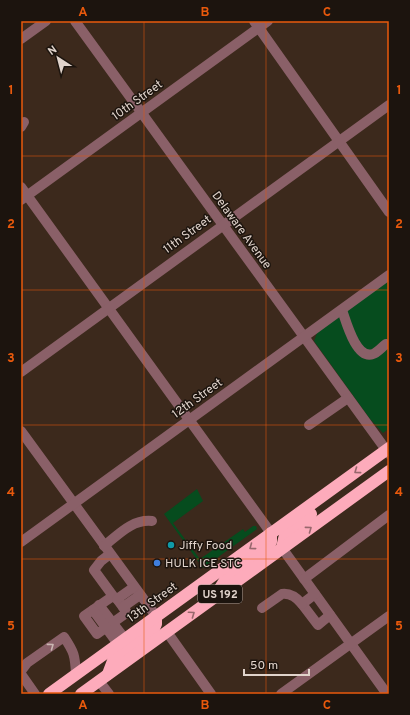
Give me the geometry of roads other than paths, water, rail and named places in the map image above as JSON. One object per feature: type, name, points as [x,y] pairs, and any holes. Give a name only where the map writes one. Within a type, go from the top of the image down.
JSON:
[{"type":"highway","name":"13th Street","points":[[49,694],[388,450]]},
{"type":"highway","name":"US 192","points":[[81,694],[389,471]]},
{"type":"highway","points":[[282,548],[286,532],[320,507],[325,494]]},
{"type":"highway","points":[[213,599],[227,577],[268,547],[271,542],[271,533]]},
{"type":"highway","points":[[167,632],[168,621],[171,615],[208,588],[217,572]]},
{"type":"highway","points":[[104,677],[114,658],[153,631],[156,624],[156,616]]},
{"type":"highway","points":[[61,694],[92,672],[105,653]]},
{"type":"street","points":[[21,39],[46,21]]},
{"type":"street","name":"Delaware Avenue","points":[[75,21],[348,398],[388,450]]},
{"type":"street","name":"10th Street","points":[[23,194],[141,113],[256,24],[268,21]]},
{"type":"street","points":[[256,24],[338,142],[389,212]]},
{"type":"street","name":"11th Street","points":[[21,372],[389,105]]},
{"type":"street","points":[[23,194],[108,308],[271,533]]},
{"type":"street","name":"12th Street","points":[[21,542],[389,275]]},
{"type":"street","points":[[342,310],[357,348],[365,354],[373,354],[386,344]]},
{"type":"street","points":[[309,425],[348,398]]},
{"type":"street","points":[[21,431],[156,616]]},
{"type":"street","points":[[304,578],[389,515]]},
{"type":"street","points":[[104,546],[134,523],[143,520],[152,521]]},
{"type":"street","points":[[282,548],[387,694]]},
{"type":"street","points":[[110,554],[101,561],[94,570],[118,600],[126,611],[125,614],[97,634],[84,616],[96,607],[118,600],[137,591]]},
{"type":"street","points":[[262,608],[282,594],[286,593],[298,599],[318,625],[330,616]]},
{"type":"street","points":[[302,604],[315,594]]},
{"type":"street","points":[[96,607],[121,641]]},
{"type":"street","points":[[281,694],[389,616]]},
{"type":"street","points":[[167,632],[211,694]]},
{"type":"street","points":[[21,671],[27,663],[64,637],[73,650],[76,658],[76,674]]},
{"type":"street","points":[[21,674],[35,693]]},
{"type":"street","points":[[104,677],[110,694]]},
{"type":"place","name":"Jiffy Food","points":[[171,545]]},
{"type":"place","name":"HULK ICE STC","points":[[157,563]]}]
